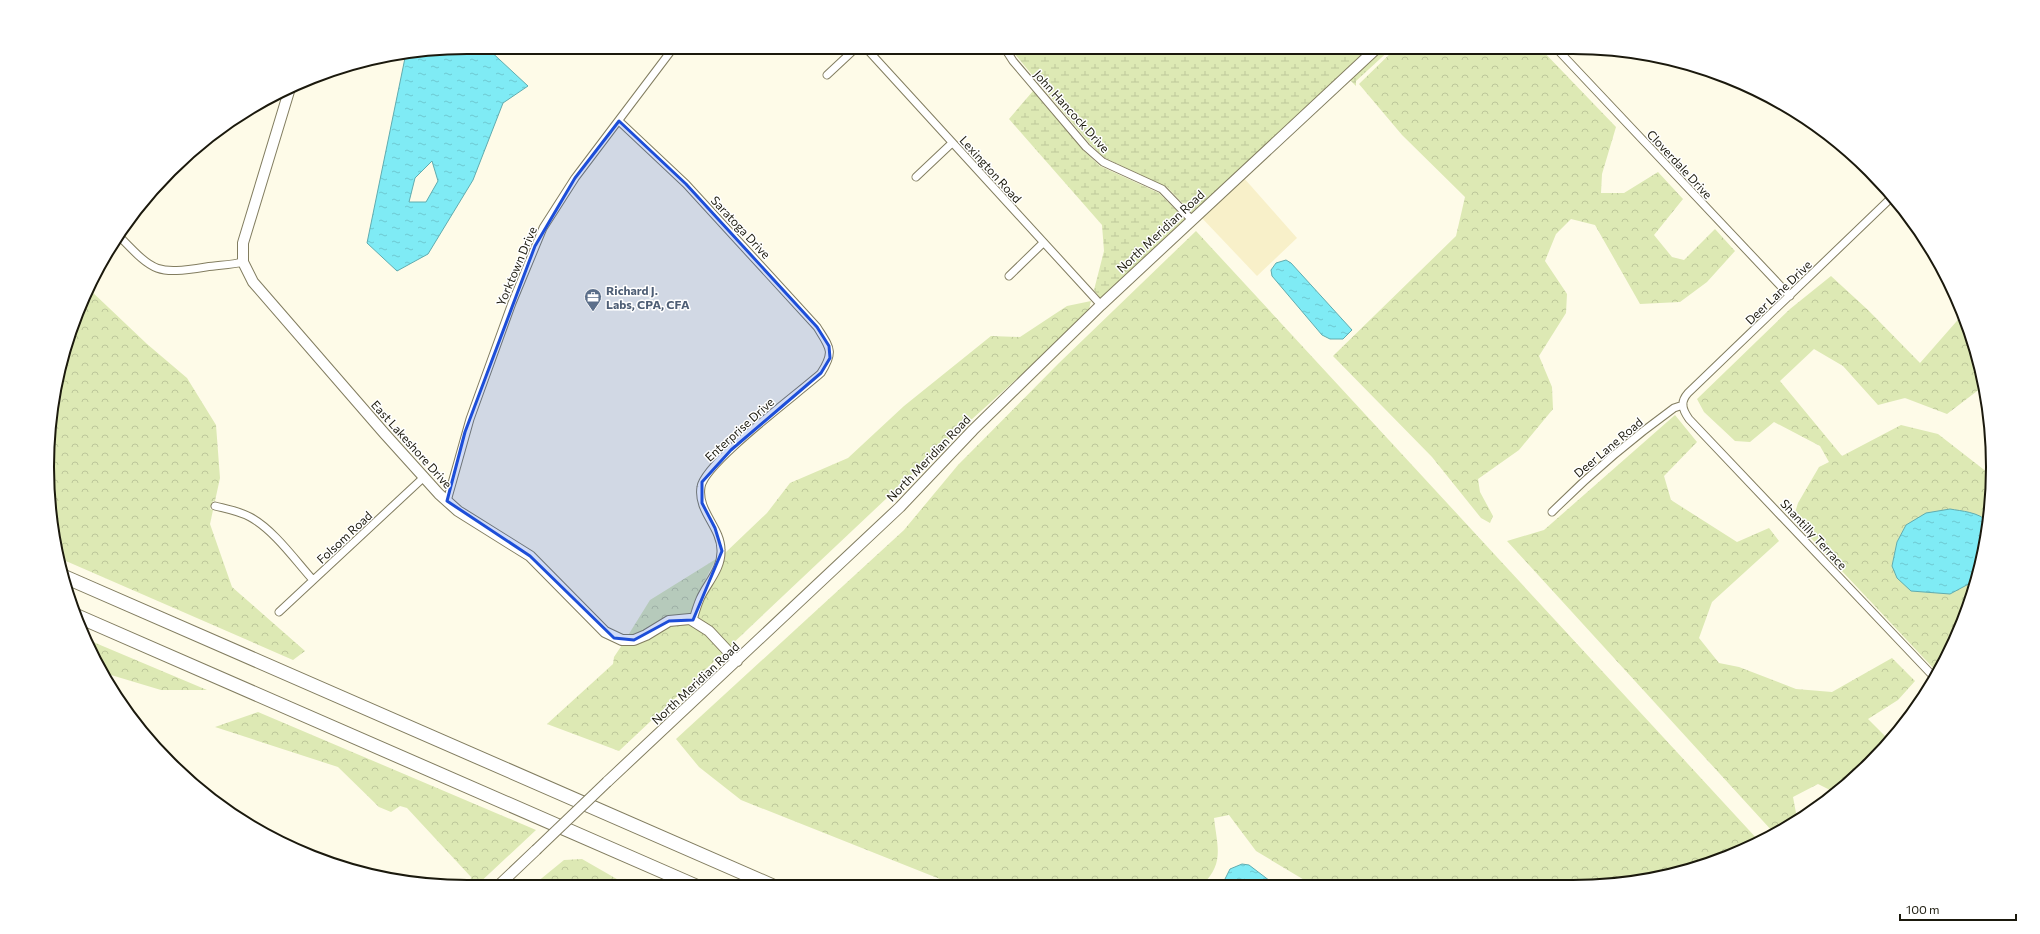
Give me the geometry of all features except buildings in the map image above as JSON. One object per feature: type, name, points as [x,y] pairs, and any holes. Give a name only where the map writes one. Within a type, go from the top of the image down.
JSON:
[{"type":"highway","points":[[69,579],[759,880]]},
{"type":"highway","points":[[83,618],[682,880]]},
{"type":"main road","name":"North Meridian Road","points":[[504,880],[900,507],[968,435],[1191,219],[1370,54]]},
{"type":"main road","name":"East Lakeshore Drive","points":[[288,95],[243,243],[243,262],[253,282],[423,478],[446,501],[458,511],[530,556],[553,577],[596,623],[614,638],[634,640],[646,635],[669,621],[678,619],[693,620]]},
{"type":"main road","points":[[693,620],[709,631],[737,661]]},
{"type":"street","name":"Yorktown Drive","points":[[446,501],[465,432],[543,228],[575,178],[619,122],[669,54]]},
{"type":"street","points":[[827,75],[850,54]]},
{"type":"street","name":"Lexington Road","points":[[871,54],[1101,305]]},
{"type":"street","name":"John Hancock Drive","points":[[1008,54],[1086,147],[1103,162],[1162,189],[1191,219]]},
{"type":"street","name":"Cloverdale Drive","points":[[1562,54],[1790,296]]},
{"type":"street","name":"Saratoga Drive","points":[[619,122],[686,184],[817,327],[829,346],[830,358]]},
{"type":"street","points":[[916,177],[952,143]]},
{"type":"street","name":"Deer Lane Drive","points":[[1682,405],[1684,398],[1688,393],[1888,200]]},
{"type":"street","points":[[123,240],[150,266],[166,272],[243,262]]},
{"type":"street","points":[[1009,276],[1043,243]]},
{"type":"street","name":"Enterprise Drive","points":[[693,620],[699,600],[717,568],[722,551],[715,528],[702,503],[700,493],[702,482],[709,472],[731,450],[821,373],[830,358]]},
{"type":"street","name":"Deer Lane Road","points":[[1552,512],[1579,485],[1634,438],[1674,408],[1682,405]]},
{"type":"street","name":"Shantilly Terrace","points":[[1682,405],[1689,418],[1931,674]]},
{"type":"street","name":"Folsom Road","points":[[279,612],[423,478]]},
{"type":"street","points":[[215,506],[238,512],[252,518],[262,526],[314,580]]},
{"type":"highlighted area","points":[[619,121],[686,184],[817,327],[829,346],[830,358],[821,373],[731,450],[702,482],[702,503],[715,528],[722,551],[693,620],[669,621],[634,640],[614,638],[530,556],[447,501],[465,432],[535,246],[575,178]]},
{"type":"shaded area","points":[[1243,177],[1297,238],[1257,276],[1200,216]]},
{"type":"green space","points":[[1015,54],[1364,54],[1192,213],[1167,187],[1105,158],[1090,144]]},
{"type":"green space","points":[[1376,54],[1385,54],[1356,81],[1356,86],[1349,79]]},
{"type":"green space","points":[[1390,54],[1546,54],[1616,127],[1602,174],[1601,193],[1624,193],[1658,172],[1683,199],[1654,235],[1672,257],[1684,260],[1715,229],[1735,251],[1707,282],[1680,302],[1640,304],[1595,225],[1571,219],[1556,234],[1545,261],[1567,294],[1566,313],[1539,356],[1552,387],[1553,409],[1519,450],[1478,479],[1480,492],[1493,516],[1490,523],[1481,518],[1432,457],[1333,356],[1456,236],[1465,197],[1402,135],[1359,84]]},
{"type":"green space","points":[[1033,91],[1083,150],[1100,166],[1159,193],[1185,219],[1101,299],[1094,290],[1104,251],[1102,225],[1009,119]]},
{"type":"green space","points":[[1196,231],[1756,837],[1731,849],[1680,866],[1654,872],[1600,879],[1304,880],[1256,851],[1229,815],[1214,818],[1218,854],[1214,869],[1206,880],[942,880],[741,800],[699,767],[676,739],[904,530],[958,465],[1059,363]]},
{"type":"green space","points":[[1831,276],[1868,310],[1920,363],[1959,319],[1972,360],[1979,390],[1947,414],[1905,398],[1878,405],[1843,366],[1814,349],[1780,381],[1842,456],[1901,425],[1938,434],[1986,471],[1982,519],[1906,525],[1897,542],[1892,566],[1950,594],[1969,584],[1955,625],[1934,669],[1793,519],[1798,503],[1819,467],[1829,462],[1820,446],[1774,422],[1750,442],[1735,441],[1704,412],[1697,399],[1790,309]]},
{"type":"green space","points":[[93,293],[147,344],[187,378],[216,425],[220,478],[215,501],[213,501],[210,509],[213,510],[210,524],[232,587],[305,651],[293,660],[65,561],[55,494],[55,440],[62,386],[68,360],[85,309]]},
{"type":"green space","points":[[1091,301],[1088,313],[1061,339],[942,446],[729,647],[712,628],[698,617],[703,601],[721,570],[725,553],[767,513],[790,483],[848,458],[904,406],[991,336],[1020,337],[1067,306]]},
{"type":"green space","points":[[1675,415],[1697,442],[1664,476],[1671,500],[1737,542],[1769,528],[1779,541],[1712,602],[1699,638],[1719,663],[1739,667],[1796,689],[1832,692],[1892,658],[1915,681],[1898,700],[1868,719],[1886,737],[1865,759],[1830,790],[1818,784],[1793,797],[1797,814],[1771,830],[1507,541],[1544,530]]},
{"type":"green space","points":[[716,559],[696,598],[690,615],[673,616],[636,635],[627,637],[650,600]]},
{"type":"green space","points":[[670,624],[691,624],[705,635],[723,653],[619,751],[547,724],[613,664],[614,657],[622,645],[634,644]]},
{"type":"green space","points":[[93,642],[207,690],[161,690],[109,675]]},
{"type":"green space","points":[[258,712],[536,830],[482,880],[470,880],[471,877],[407,808],[400,806],[391,812],[379,807],[338,767],[215,727]]},
{"type":"green space","points":[[582,859],[619,880],[540,880],[564,860]]},
{"type":"water","points":[[494,54],[528,86],[503,103],[473,180],[428,254],[397,271],[367,243],[405,59],[440,55]],"holes":[[[432,161],[438,181],[426,202],[409,202],[415,178]]]},
{"type":"water","points":[[1286,260],[1291,263],[1352,330],[1343,339],[1330,339],[1322,335],[1272,276],[1271,270],[1276,263]]},
{"type":"water","points":[[1950,509],[1964,511],[1982,518],[1978,548],[1969,584],[1950,594],[1911,591],[1897,578],[1892,566],[1897,542],[1906,525],[1926,513]]},
{"type":"water","points":[[1242,864],[1249,865],[1269,880],[1224,880],[1230,869]]},
{"type":"place","name":"Richard J. Labs, CPA, CFA","points":[[593,312]]}]
